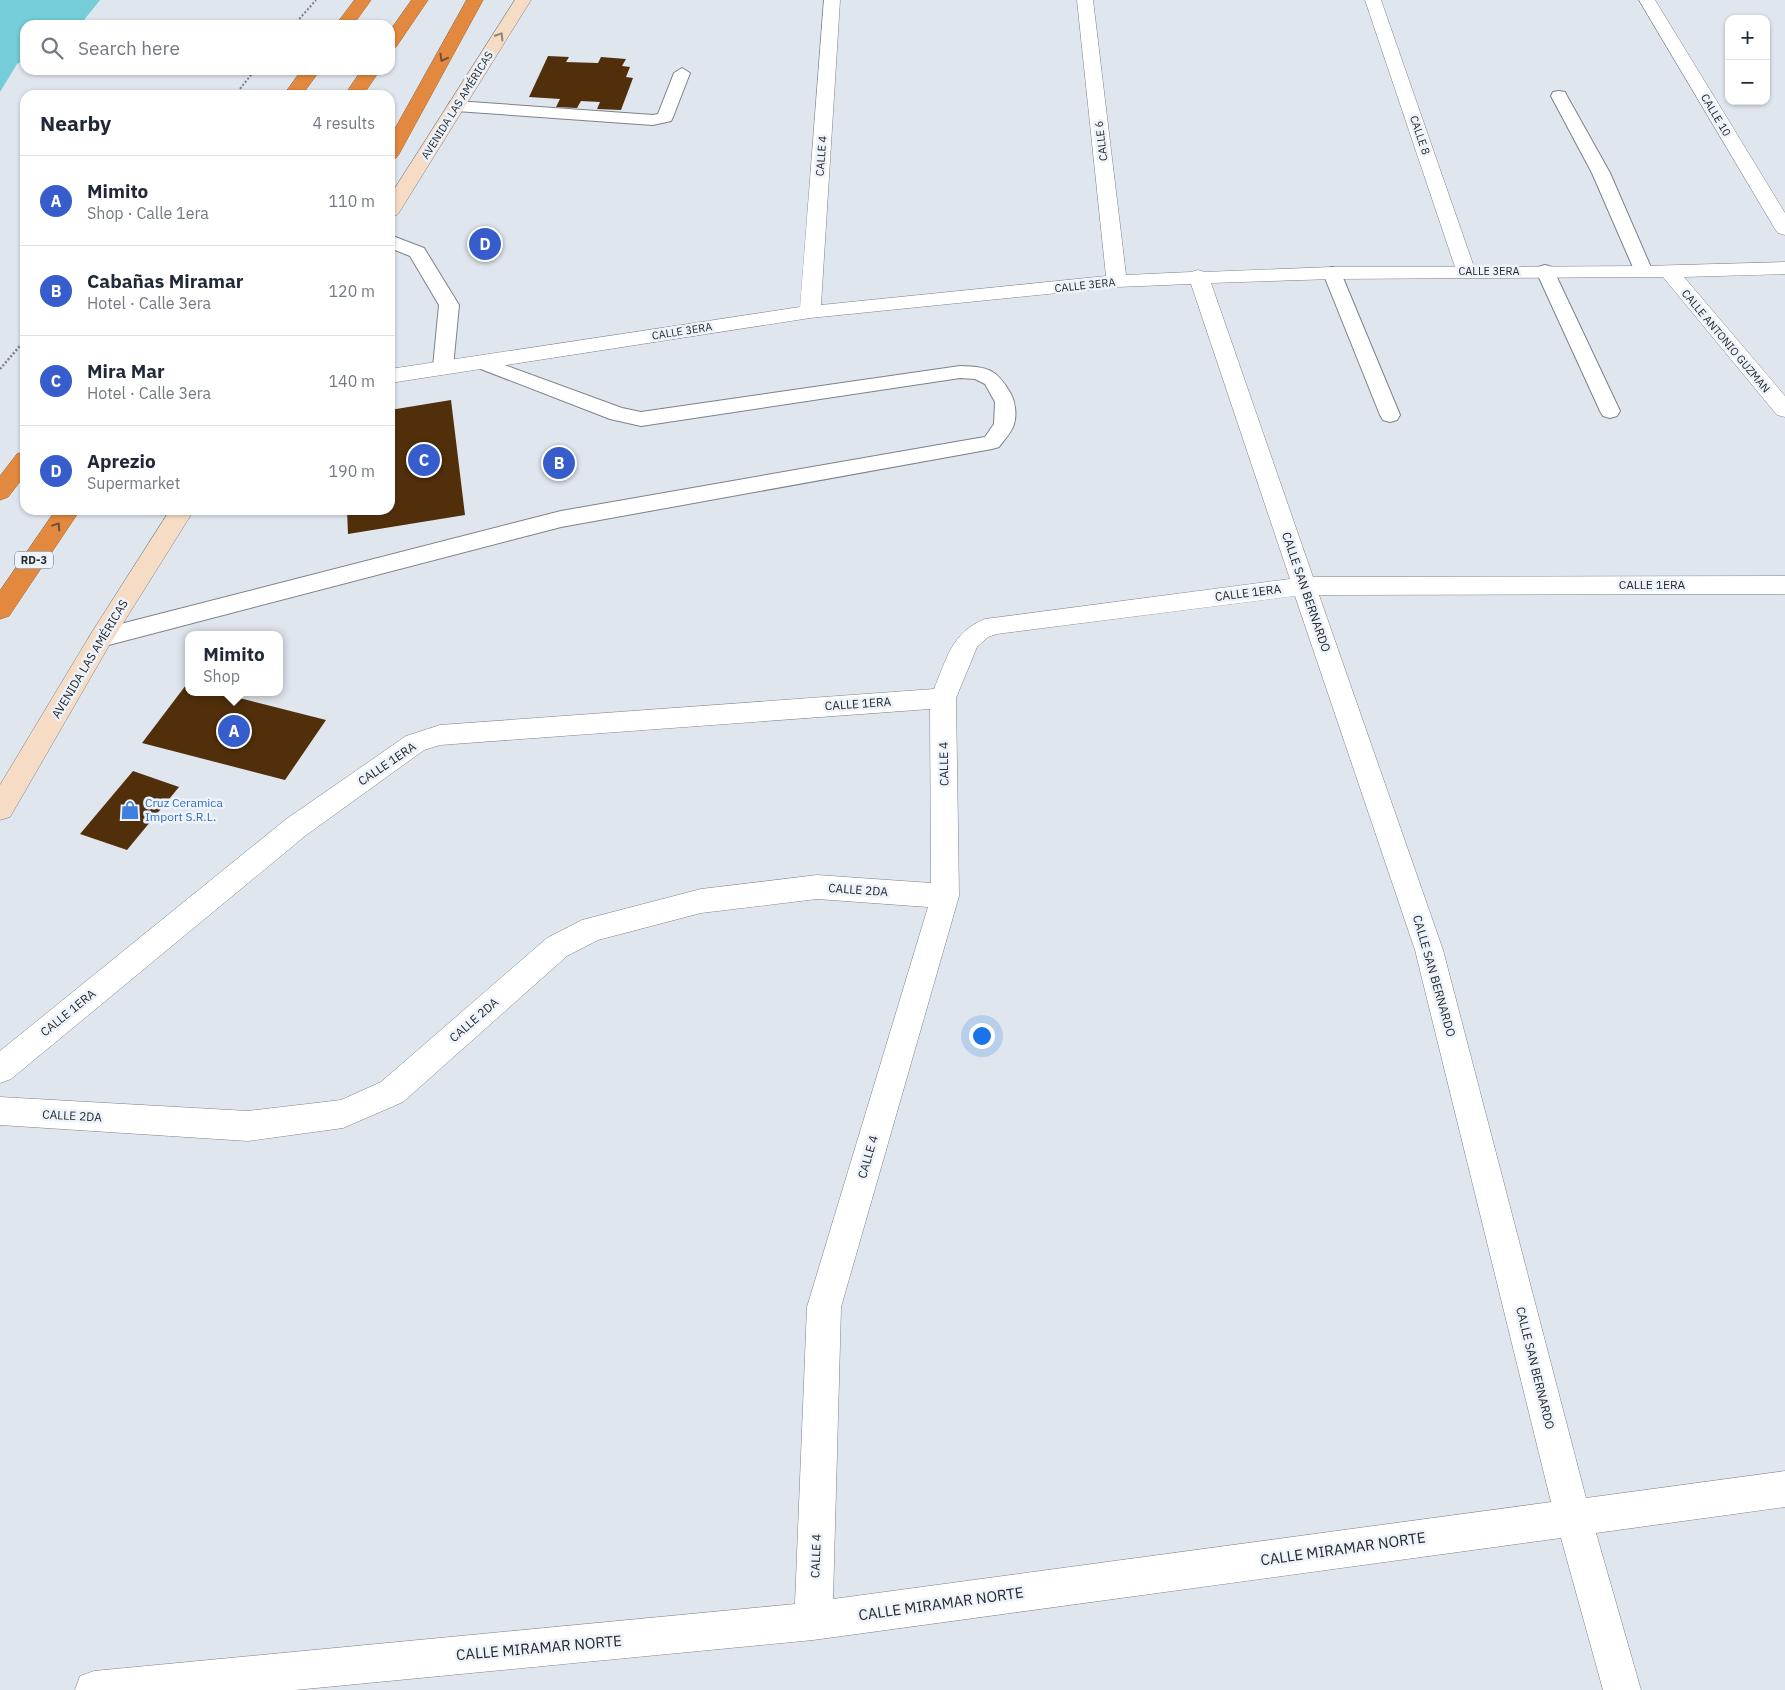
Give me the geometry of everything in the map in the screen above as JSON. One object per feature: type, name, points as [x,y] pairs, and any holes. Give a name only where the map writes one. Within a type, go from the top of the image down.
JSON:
[{"type":"highway","points":[[348,20],[363,0]]},
{"type":"highway","points":[[395,36],[420,0]]},
{"type":"highway","points":[[395,145],[475,0]]},
{"type":"highway","points":[[297,90],[307,75]]},
{"type":"highway","points":[[357,90],[368,75]]},
{"type":"highway","points":[[0,492],[20,466]]},
{"type":"highway","name":"RD-3","points":[[0,610],[65,515]]},
{"type":"main road","name":"AVENIDA LAS AMÉRICAS","points":[[395,203],[523,0]]},
{"type":"main road","name":"AVENIDA LAS AMÉRICAS","points":[[0,809],[101,638],[179,515]]},
{"type":"street","name":"CALLE 4","points":[[810,312],[832,0]]},
{"type":"street","name":"CALLE 6","points":[[1085,0],[1117,281]]},
{"type":"street","name":"CALLE 8","points":[[1373,0],[1466,271]]},
{"type":"street","name":"CALLE 10","points":[[1647,0],[1785,229]]},
{"type":"street","name":"CALLE 3ERA","points":[[395,375],[810,312],[1117,281],[1198,276],[1332,273],[1466,271],[1644,272],[1785,268]]},
{"type":"street","name":"CALLE ANTONIO GUZMAN","points":[[1668,271],[1785,410]]},
{"type":"street","name":"CALLE SAN BERNARDO","points":[[1198,276],[1429,950],[1573,1517],[1622,1690]]},
{"type":"street","name":"CALLE 1ERA","points":[[0,1069],[295,828],[415,743],[440,735],[943,698],[966,642],[979,631],[994,625],[1304,586],[1785,585]]},
{"type":"street","name":"CALLE 4","points":[[813,1622],[824,1307],[945,896],[943,698]]},
{"type":"street","name":"CALLE 2DA","points":[[0,1112],[248,1126],[343,1114],[392,1092],[556,947],[592,930],[701,901],[817,887],[945,896]]},
{"type":"street","name":"CALLE MIRAMAR NORTE","points":[[94,1690],[813,1622],[1785,1489]]},
{"type":"lane","points":[[456,106],[652,120],[665,117],[682,73]]},
{"type":"lane","points":[[1558,96],[1601,173],[1644,272]]},
{"type":"lane","points":[[395,243],[417,252],[449,306],[443,367]]},
{"type":"lane","points":[[1545,271],[1610,410]]},
{"type":"lane","points":[[1332,273],[1390,415]]},
{"type":"lane","points":[[101,638],[561,519],[992,442],[1004,424],[1005,402],[993,380],[979,373],[960,372],[642,419],[616,414],[480,362]]},
{"type":"path","points":[[298,20],[316,0]]},
{"type":"path","points":[[239,90],[251,75]]},
{"type":"path","points":[[0,369],[20,346]]},
{"type":"water","points":[[0,0],[100,0],[84,20],[20,20],[20,62],[17,64],[0,92]]},
{"type":"building","points":[[548,56],[569,57],[566,62],[598,63],[601,57],[626,59],[622,66],[630,67],[626,77],[633,78],[621,110],[597,109],[600,102],[581,101],[577,108],[556,107],[560,99],[529,97]]},
{"type":"building","points":[[451,400],[465,515],[348,534],[347,515],[395,515],[395,409]]},
{"type":"building","points":[[185,686],[185,696],[232,696],[326,720],[285,780],[142,743]]},
{"type":"building","name":"Cruz Ceramica Import S.R.L.","points":[[133,771],[179,787],[127,850],[80,834]]},
{"type":"place","name":"Aprezio","points":[[485,244]]},
{"type":"place","name":"Mira Mar","points":[[424,460]]},
{"type":"place","name":"Cabañas Miramar","points":[[559,463]]},
{"type":"place","name":"Mimito","points":[[234,731]]},
{"type":"place","name":"Cruz Ceramica Import S.R.L.","points":[[130,810]]}]
